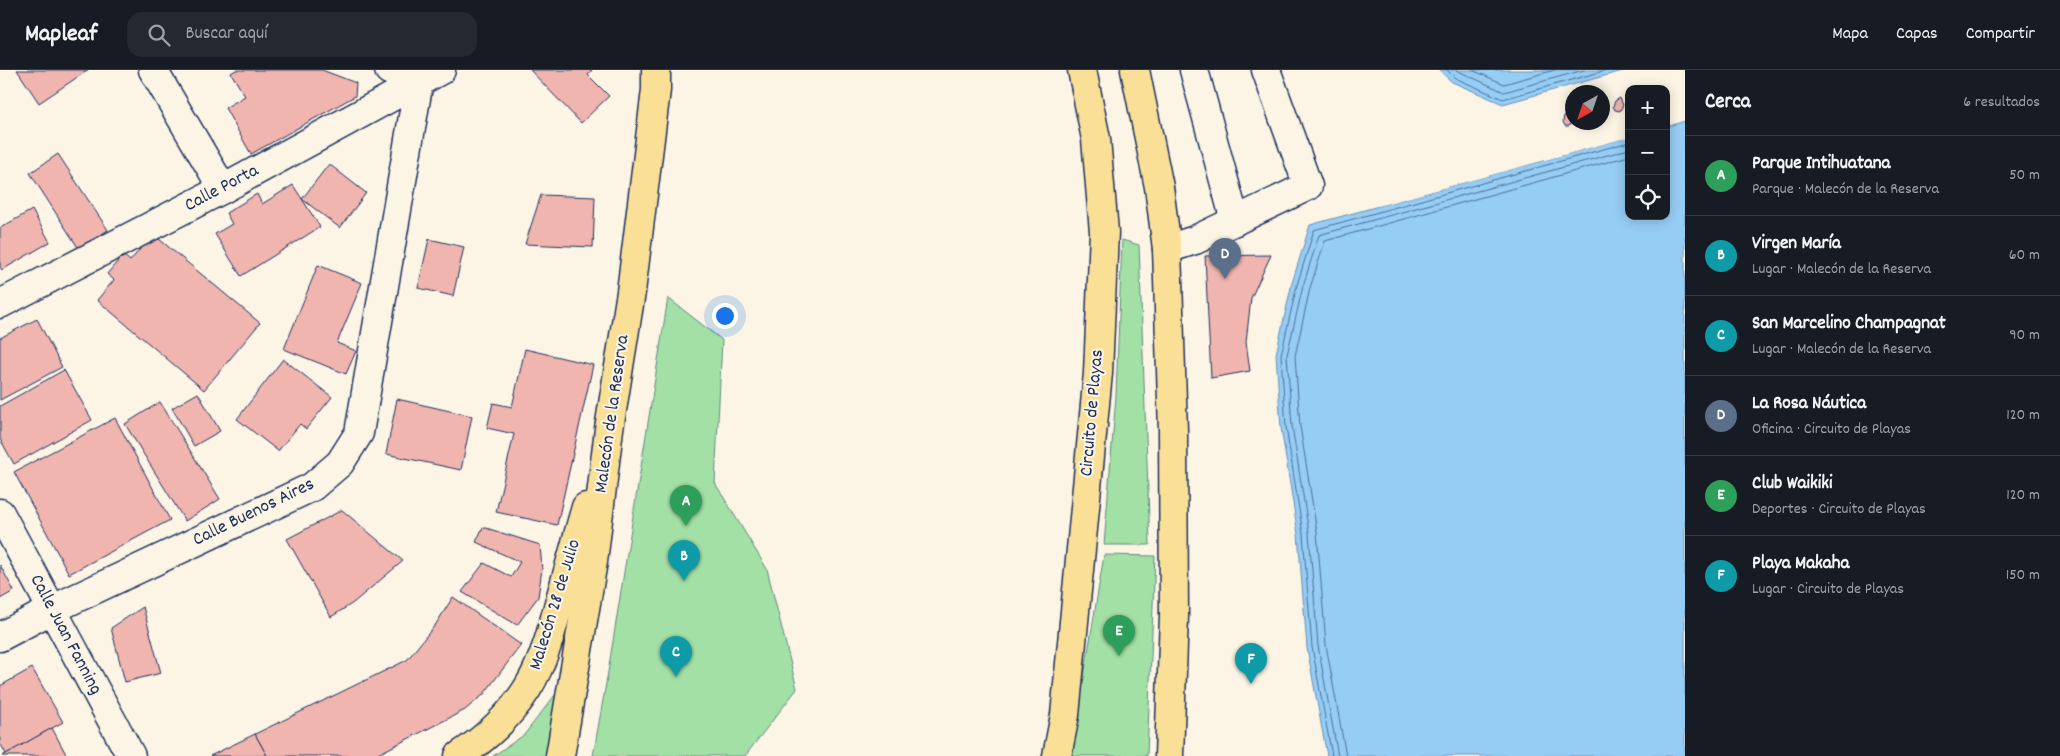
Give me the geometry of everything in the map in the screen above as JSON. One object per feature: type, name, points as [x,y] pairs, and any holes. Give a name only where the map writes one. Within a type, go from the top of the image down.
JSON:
[{"type":"main road","name":"Malecón de la Reserva","points":[[560,756],[593,562],[609,429],[631,292],[656,90],[656,70]]},
{"type":"main road","name":"Circuito de Playas","points":[[1057,756],[1065,715],[1098,373],[1104,232],[1096,139],[1082,70]]},
{"type":"main road","points":[[1135,70],[1157,177],[1167,249],[1173,431],[1174,606],[1169,756]]},
{"type":"main road","name":"Malecón 28 de Julio","points":[[460,756],[491,732],[517,704],[541,662],[609,429]]},
{"type":"street","points":[[154,70],[223,189]]},
{"type":"street","points":[[389,70],[430,76]]},
{"type":"street","points":[[1194,70],[1235,221]]},
{"type":"street","points":[[1167,249],[1195,240],[1308,186],[1266,70]]},
{"type":"street","name":"Calle Porta","points":[[0,304],[223,189],[430,76]]},
{"type":"street","name":"Calle Buenos Aires","points":[[0,637],[51,610],[312,487],[340,463],[359,432],[430,76]]},
{"type":"street","name":"Calle Juan Fanning","points":[[0,513],[131,756]]},
{"type":"green space","points":[[1122,240],[1139,245],[1150,545],[1104,545],[1116,396]]},
{"type":"green space","points":[[668,298],[722,340],[715,483],[767,569],[797,689],[745,756],[593,756]]},
{"type":"green space","points":[[1104,555],[1155,556],[1147,756],[1071,756]]},
{"type":"green space","points":[[562,686],[551,756],[493,756],[524,735]]},
{"type":"water","points":[[1439,70],[1626,70],[1572,85],[1565,85],[1565,87],[1503,104],[1452,82]]},
{"type":"water","points":[[1685,121],[1685,756],[1327,756],[1307,648],[1298,534],[1281,428],[1276,354],[1292,283],[1310,225],[1625,138],[1625,220],[1670,220],[1670,126]]},
{"type":"pier","points":[[1625,135],[1625,138],[1378,206],[1377,203]]},
{"type":"building","points":[[17,70],[88,70],[39,103]]},
{"type":"building","points":[[236,70],[322,70],[356,83],[355,96],[251,154],[225,108],[245,96],[231,73]]},
{"type":"building","points":[[530,70],[592,70],[588,75],[609,96],[581,123]]},
{"type":"building","points":[[1620,98],[1623,105],[1620,111],[1615,110],[1613,106],[1615,101]]},
{"type":"building","points":[[58,154],[108,230],[79,249],[30,173]]},
{"type":"building","points":[[329,164],[366,193],[340,228],[302,199]]},
{"type":"building","points":[[293,185],[320,227],[241,276],[215,234],[232,224],[226,213],[257,194],[262,204]]},
{"type":"building","points":[[541,195],[595,197],[593,247],[525,244]]},
{"type":"building","points":[[32,210],[50,242],[2,270],[0,267],[0,228]]},
{"type":"building","points":[[153,234],[260,323],[204,390],[97,300],[114,280],[107,274],[123,255],[130,261]]},
{"type":"building","points":[[429,239],[464,247],[453,296],[418,288]]},
{"type":"building","points":[[1271,255],[1251,298],[1246,342],[1250,371],[1211,378],[1205,256]]},
{"type":"building","points":[[318,265],[362,283],[337,343],[356,351],[346,374],[284,349]]},
{"type":"building","points":[[37,319],[62,367],[0,400],[0,338]]},
{"type":"building","points":[[525,349],[593,365],[557,525],[496,512],[514,434],[487,428],[493,403],[512,407]]},
{"type":"building","points":[[283,359],[332,397],[306,429],[300,424],[278,451],[237,419]]},
{"type":"building","points":[[64,370],[92,420],[14,464],[0,439],[0,406]]},
{"type":"building","points":[[198,393],[220,431],[194,446],[172,408]]},
{"type":"building","points":[[397,399],[472,416],[461,470],[386,454]]},
{"type":"building","points":[[160,402],[220,499],[185,521],[125,424]]},
{"type":"building","points":[[115,418],[170,520],[69,574],[14,472]]},
{"type":"building","points":[[342,510],[403,561],[353,603],[331,617],[287,539]]},
{"type":"building","points":[[483,527],[540,545],[542,569],[538,597],[517,625],[462,592],[484,563],[511,577],[520,562],[476,542]]},
{"type":"building","points":[[0,565],[14,591],[0,599]]},
{"type":"building","points":[[453,597],[521,645],[484,694],[465,710],[374,756],[267,756],[255,734],[407,660],[436,624]]},
{"type":"building","points":[[143,607],[161,673],[125,682],[111,628]]},
{"type":"building","points":[[32,668],[63,722],[6,754],[0,743],[0,686]]},
{"type":"building","points":[[52,728],[67,756],[2,756],[6,754]]},
{"type":"building","points":[[255,734],[267,756],[210,756]]},
{"type":"place","name":"La Rosa Náutica","points":[[1225,279]]},
{"type":"place","name":"Parque Intihuatana","points":[[686,526]]},
{"type":"place","name":"Virgen María","points":[[684,581]]},
{"type":"place","name":"Club Waikiki","points":[[1119,656]]},
{"type":"place","name":"San Marcelino Champagnat","points":[[676,677]]},
{"type":"place","name":"Playa Makaha","points":[[1251,684]]}]
